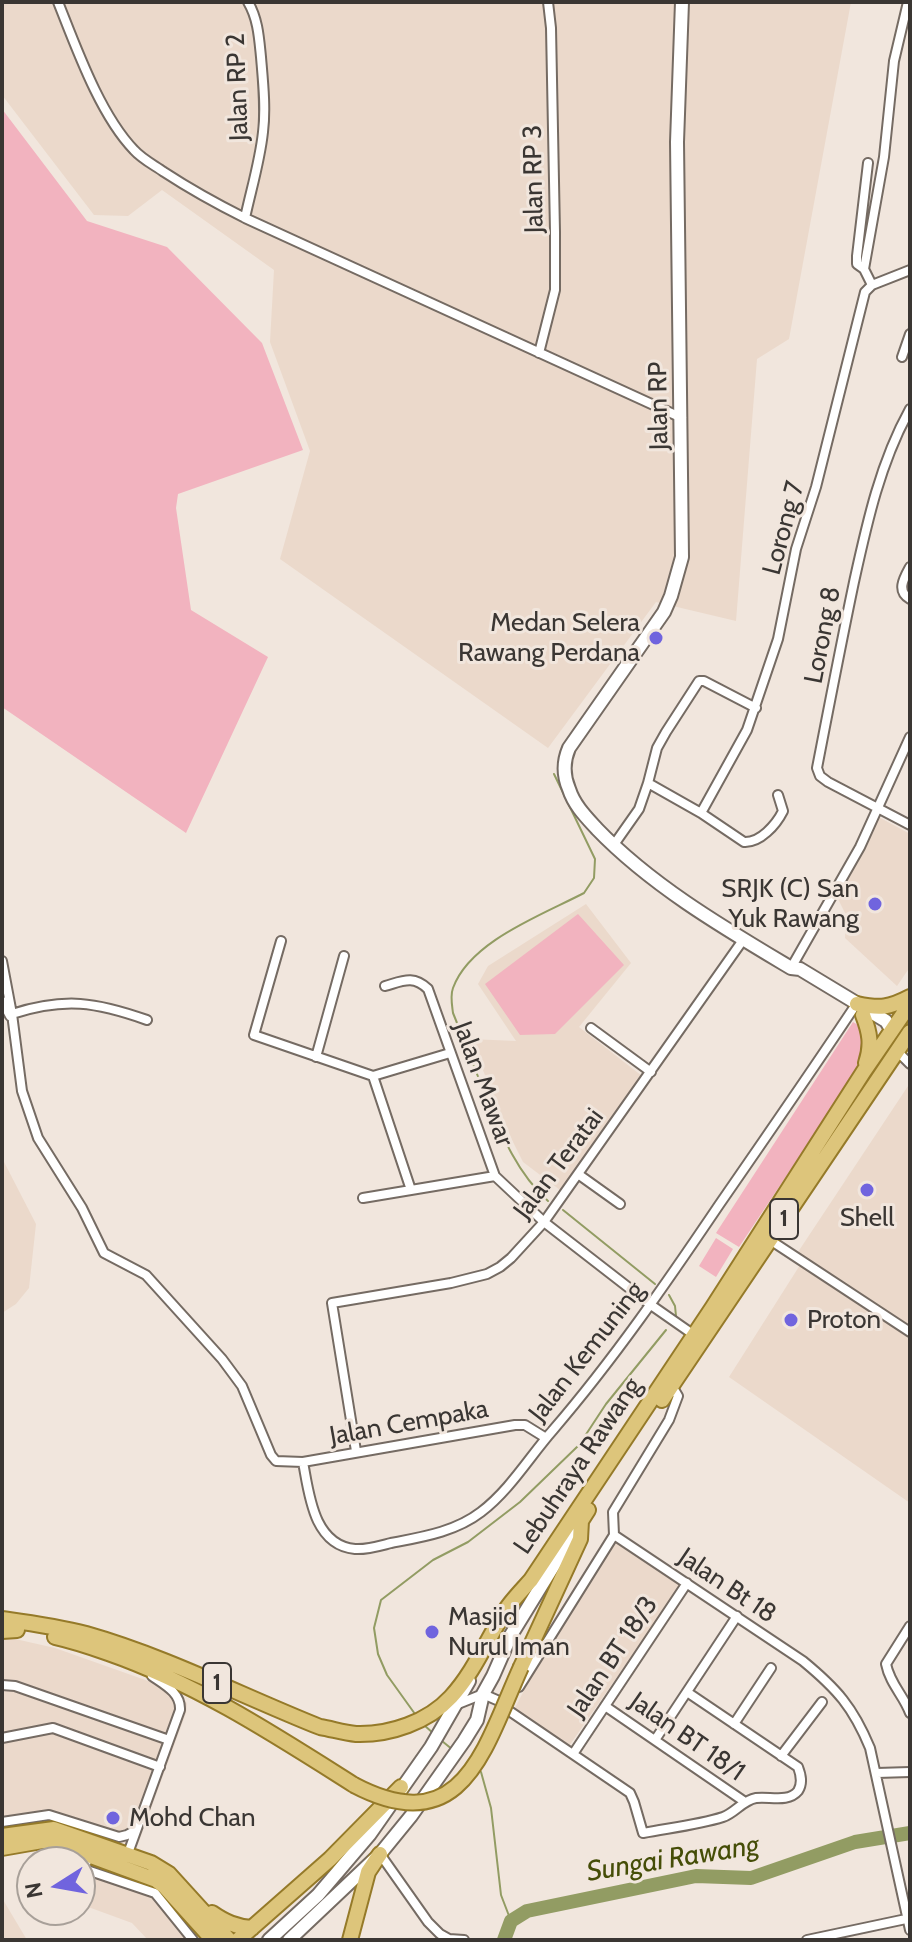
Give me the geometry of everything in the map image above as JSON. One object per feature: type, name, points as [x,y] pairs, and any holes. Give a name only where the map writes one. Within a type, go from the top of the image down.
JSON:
[{"type":"main road","points":[[864,1071],[871,1042],[858,1010],[891,1006],[910,997]]},
{"type":"main road","name":"Lebuhraya Rawang","points":[[456,1699],[509,1605],[531,1580],[910,1004]]},
{"type":"main road","points":[[893,1057],[892,1031],[900,1034],[910,1031]]},
{"type":"main road","name":"Lebuhraya Rawang","points":[[581,1521],[910,1031]]},
{"type":"main road","name":"1","points":[[7,1630],[63,1638],[125,1659],[170,1678],[264,1728],[375,1796],[396,1802],[429,1801],[457,1788],[477,1763],[580,1539],[581,1521]]},
{"type":"main road","name":"1","points":[[2,1619],[86,1634],[191,1673],[320,1727],[353,1734],[400,1727],[456,1699]]},
{"type":"main road","points":[[238,1940],[330,1859],[401,1787]]},
{"type":"main road","points":[[2,1836],[49,1828],[85,1846]]},
{"type":"main road","points":[[2,1848],[42,1841],[76,1846]]},
{"type":"main road","points":[[96,1851],[125,1861],[161,1868],[229,1940]]},
{"type":"main road","points":[[350,1940],[368,1872],[380,1854]]},
{"type":"main road","points":[[125,1861],[165,1887],[197,1933],[211,1940]]},
{"type":"main road","points":[[192,1899],[228,1923],[252,1928]]},
{"type":"street","points":[[58,2],[97,93],[134,150],[201,196],[682,418]]},
{"type":"street","name":"Jalan RP 2","points":[[245,218],[264,129],[258,28],[248,2]]},
{"type":"street","name":"Jalan RP 3","points":[[539,353],[555,290],[548,2]]},
{"type":"street","name":"Jalan RP","points":[[613,846],[576,804],[569,791],[564,760],[569,748],[664,612],[683,548],[677,142],[682,2]]},
{"type":"street","points":[[864,269],[884,157],[894,61],[908,2]]},
{"type":"street","points":[[868,163],[857,264],[864,269],[872,285],[910,270]]},
{"type":"street","name":"Lorong 7","points":[[701,813],[756,708],[778,639],[796,549],[816,487],[861,302],[872,285]]},
{"type":"street","points":[[902,357],[910,334]]},
{"type":"street","name":"Lorong 8","points":[[910,409],[884,466],[868,517],[817,768],[820,776],[828,782],[910,825]]},
{"type":"street","points":[[910,567],[902,581],[902,589],[904,596],[910,599]]},
{"type":"street","points":[[756,708],[699,681],[657,748],[639,809],[613,846],[743,940],[791,968],[800,969],[892,1031]]},
{"type":"street","points":[[791,968],[860,847],[910,737]]},
{"type":"street","points":[[648,783],[744,842],[751,843],[781,816],[783,811],[778,795]]},
{"type":"street","name":"Jalan Teratai","points":[[356,1451],[332,1303],[487,1274],[511,1258],[544,1222],[743,940]]},
{"type":"street","points":[[281,941],[254,1035],[373,1076],[450,1053]]},
{"type":"street","points":[[316,1057],[344,956]]},
{"type":"street","points":[[2,961],[12,1017]]},
{"type":"street","name":"Jalan Mawar","points":[[385,986],[410,979],[428,989],[495,1176],[544,1222],[694,1335]]},
{"type":"street","points":[[2,1001],[12,1017]]},
{"type":"street","points":[[12,1017],[29,1008],[85,1003],[147,1020]]},
{"type":"street","name":"Jalan Kemuning","points":[[303,1462],[316,1517],[335,1542],[354,1549],[438,1533],[482,1512],[502,1493],[651,1305],[858,1010]]},
{"type":"street","name":"Jalan Cempaka","points":[[12,1017],[22,1091],[34,1127],[50,1159],[82,1208],[98,1243],[104,1253],[146,1275],[222,1359],[242,1386],[276,1461],[303,1462],[515,1425],[525,1425],[546,1438]]},
{"type":"street","points":[[591,1028],[651,1072]]},
{"type":"street","points":[[893,1057],[910,1064]]},
{"type":"street","points":[[373,1076],[411,1190]]},
{"type":"street","points":[[578,1174],[620,1204]]},
{"type":"street","points":[[363,1198],[495,1176]]},
{"type":"street","points":[[770,1240],[910,1332]]},
{"type":"street","points":[[477,1720],[505,1708],[614,1535],[613,1512],[669,1420],[678,1396],[672,1386]]},
{"type":"street","name":"Lebuhraya Rawang","points":[[289,1940],[380,1854],[449,1763],[477,1720],[483,1694],[511,1635],[581,1521]]},
{"type":"street","name":"Jalan Bt 18","points":[[614,1535],[803,1661],[830,1684],[845,1702],[870,1748],[910,1930]]},
{"type":"street","name":"Jalan BT 18/3","points":[[573,1754],[687,1583]]},
{"type":"street","points":[[655,1740],[737,1616]]},
{"type":"street","points":[[909,1709],[892,1683],[886,1664],[910,1626]]},
{"type":"street","points":[[125,1659],[178,1695],[181,1704],[125,1861]]},
{"type":"street","points":[[734,1724],[771,1668]]},
{"type":"street","points":[[2,1685],[15,1686],[169,1740]]},
{"type":"street","points":[[269,1940],[318,1895],[370,1834],[431,1747],[456,1699],[483,1694],[499,1701],[630,1793],[643,1833],[720,1818],[753,1798],[783,1798],[799,1790],[802,1779],[798,1767],[687,1692]]},
{"type":"street","points":[[781,1756],[822,1702]]},
{"type":"street","name":"Jalan BT 18/1","points":[[605,1706],[745,1802]]},
{"type":"street","points":[[2,1738],[53,1728],[160,1767]]},
{"type":"street","points":[[877,1773],[910,1772]]},
{"type":"street","points":[[2,1822],[49,1815],[119,1837],[137,1829]]},
{"type":"street","points":[[380,1854],[428,1922],[449,1939],[464,1940]]},
{"type":"street","points":[[96,1873],[155,1893],[197,1933]]},
{"type":"street","points":[[807,1940],[906,1919]]},
{"type":"shaded area","points":[[2,2],[851,2],[789,339],[757,359],[736,621],[656,602],[548,748],[280,559],[310,451],[270,342],[274,270],[162,190],[128,216],[94,215],[2,95]]},
{"type":"shaded area","points":[[2,109],[87,221],[167,247],[262,343],[303,450],[178,494],[176,508],[191,610],[268,657],[186,833],[2,707]]},
{"type":"shaded area","name":"SRJK (C) San Yuk Rawang","points":[[875,815],[910,834],[910,967],[897,986],[845,938],[846,915],[835,893]]},
{"type":"shaded area","points":[[586,904],[631,963],[579,1027],[642,1076],[560,1190],[523,1162],[470,1039],[516,1041],[478,984],[488,966]]},
{"type":"shaded area","points":[[578,914],[624,965],[555,1034],[520,1035],[485,984]]},
{"type":"shaded area","points":[[853,1022],[863,1028],[865,1050],[859,1067],[739,1247],[716,1233]]},
{"type":"shaded area","points":[[910,1083],[910,1327],[798,1252]]},
{"type":"shaded area","points":[[2,1158],[36,1224],[29,1288],[16,1304],[2,1313]]},
{"type":"shaded area","points":[[716,1238],[733,1249],[716,1277],[699,1266]]},
{"type":"shaded area","points":[[800,1265],[910,1337],[910,1503],[729,1377]]},
{"type":"shaded area","points":[[617,1540],[682,1584],[569,1746],[514,1710],[589,1571]]},
{"type":"shaded area","points":[[2,1636],[55,1648],[182,1693],[187,1704],[186,1713],[137,1847],[47,1821],[2,1829]]},
{"type":"shaded area","points":[[96,1865],[159,1889],[196,1934],[197,1940],[148,1940],[132,1923],[96,1910]]},
{"type":"shaded area","points":[[2,1898],[27,1940],[2,1940]]},
{"type":"waterway","points":[[548,1201],[518,1165],[504,1137],[453,1013],[451,997],[462,971],[475,956],[509,931],[584,893],[594,878],[595,859],[554,774]]},
{"type":"waterway","points":[[563,1210],[655,1284]]},
{"type":"waterway","points":[[669,1295],[676,1316]]},
{"type":"waterway","points":[[415,1714],[387,1675],[378,1654],[374,1628],[381,1600],[433,1560],[468,1542],[520,1502],[579,1445],[606,1404],[666,1330]]},
{"type":"waterway","points":[[424,1725],[434,1734]]},
{"type":"waterway","points":[[442,1741],[453,1750]]},
{"type":"waterway","points":[[477,1769],[481,1772],[491,1808],[501,1895],[511,1921]]},
{"type":"waterway","name":"Sungai Rawang","points":[[504,1940],[511,1921],[527,1911],[696,1876],[751,1878],[855,1842],[910,1833]]},
{"type":"place","name":"Medan Selera Rawang Perdana","points":[[656,638]]},
{"type":"place","name":"SRJK (C) San Yuk Rawang","points":[[875,904]]},
{"type":"place","name":"Shell","points":[[867,1190]]},
{"type":"place","name":"Proton","points":[[791,1320]]},
{"type":"place","name":"Masjid Nurul Iman","points":[[432,1632]]},
{"type":"place","name":"Mohd Chan","points":[[113,1818]]}]
